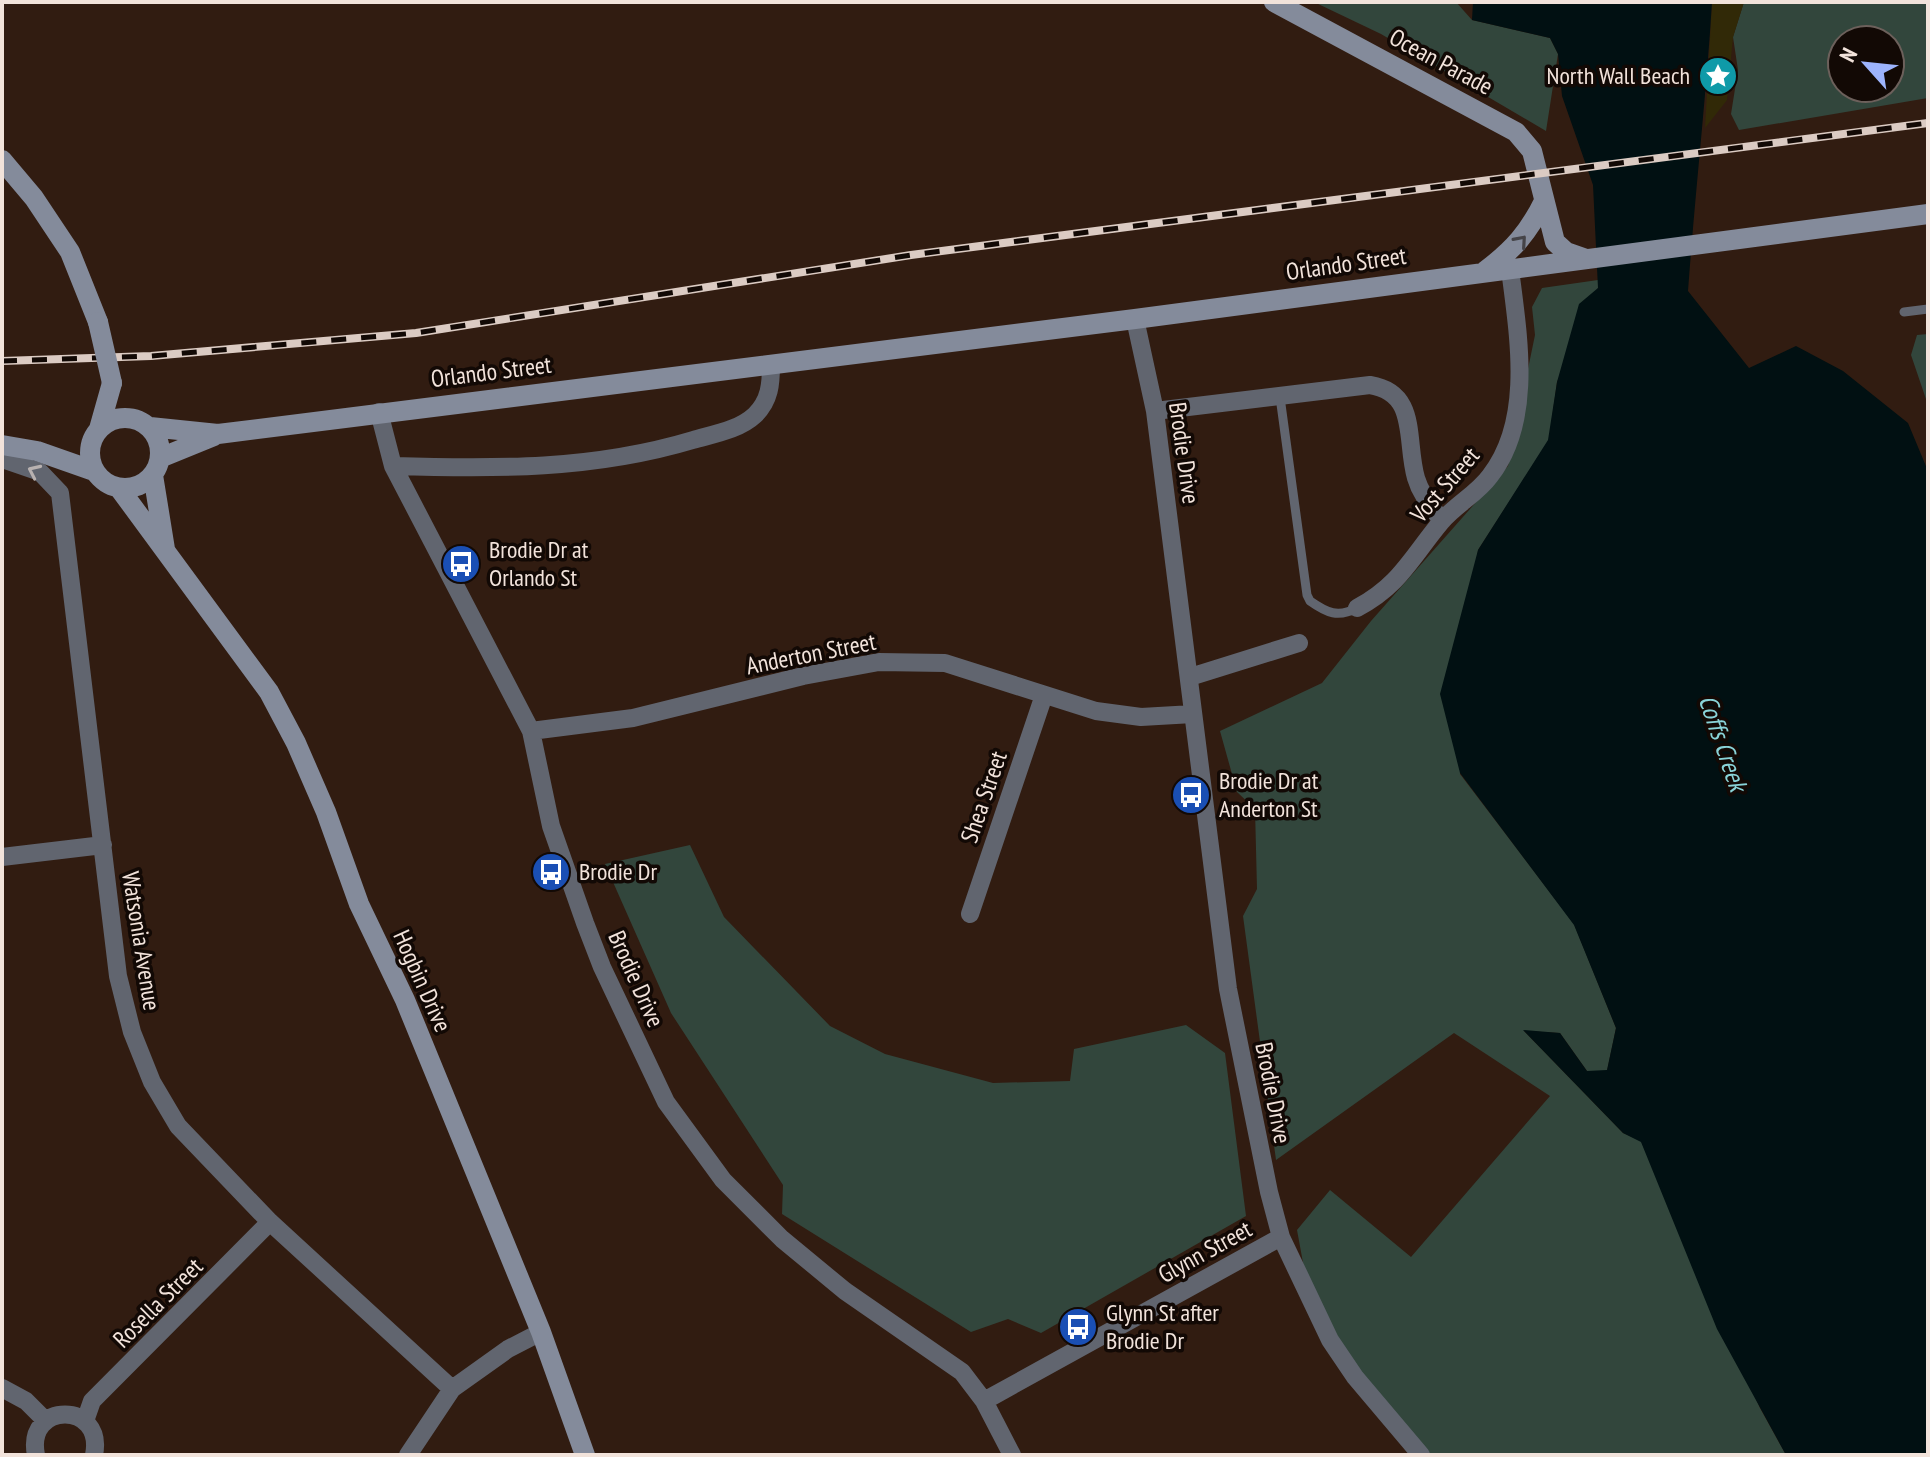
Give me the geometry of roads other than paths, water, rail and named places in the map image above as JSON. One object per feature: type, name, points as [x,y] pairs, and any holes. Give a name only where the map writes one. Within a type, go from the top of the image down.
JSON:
[{"type":"street","name":"Ocean Parade","points":[[1274,2],[1516,132],[1532,151],[1555,242],[1566,252],[1586,259]]},
{"type":"street","points":[[2,160],[34,198],[70,252],[98,322],[112,383],[130,417]]},
{"type":"street","points":[[1485,271],[1529,231],[1544,201]]},
{"type":"street","name":"Orlando Street","points":[[150,427],[218,434],[1135,319],[1928,214]]},
{"type":"street","name":"Vost Street","points":[[1357,608],[1383,595],[1404,574],[1442,521],[1490,477],[1510,434],[1521,357],[1510,269]]},
{"type":"street","name":"Brodie Drive","points":[[1135,319],[1155,411],[1228,989],[1281,1237],[1330,1340],[1415,1448]]},
{"type":"street","points":[[393,466],[509,469],[575,465],[641,456],[736,427],[753,417],[768,395],[771,364]]},
{"type":"street","points":[[94,471],[90,449],[112,383]]},
{"type":"street","points":[[1155,411],[1370,385],[1385,388],[1399,397],[1406,417],[1420,491],[1442,521]]},
{"type":"street","name":"Brodie Drive","points":[[379,412],[393,466],[531,731],[551,826],[585,923],[666,1102],[723,1180],[782,1239],[845,1291],[962,1372],[984,1401],[1012,1455]]},
{"type":"street","points":[[2,445],[37,451],[94,471],[101,479],[119,488],[138,486],[156,466],[160,446],[150,427],[130,417],[118,418],[71,447],[37,451]]},
{"type":"street","name":"Orlando Street","points":[[156,466],[218,434]]},
{"type":"street","name":"Watsonia Avenue","points":[[2,459],[40,472],[60,493],[118,976],[132,1032],[152,1082],[178,1126],[270,1222],[452,1389]]},
{"type":"street","name":"Hogbin Drive","points":[[156,466],[166,553]]},
{"type":"street","name":"Hogbin Drive","points":[[119,488],[269,692],[296,743],[326,812],[359,904],[405,1000],[541,1332],[585,1455]]},
{"type":"street","points":[[1190,677],[1299,643]]},
{"type":"street","name":"Anderton Street","points":[[531,731],[633,718],[803,676],[879,662],[945,663],[1096,711],[1141,717],[1193,714]]},
{"type":"street","name":"Shea Street","points":[[970,914],[1044,695]]},
{"type":"street","points":[[2,857],[103,845]]},
{"type":"street","name":"Rosella Street","points":[[85,1421],[92,1401],[270,1222]]},
{"type":"street","name":"Glynn Street","points":[[984,1401],[1281,1237]]},
{"type":"street","points":[[408,1455],[452,1389],[508,1349],[541,1332]]},
{"type":"street","points":[[2,1388],[26,1401],[46,1421]]},
{"type":"street","points":[[36,1455],[36,1435],[46,1421],[66,1414],[85,1421],[95,1436],[98,1454]]},
{"type":"street","points":[[1394,1455],[1415,1448]]},
{"type":"lane","points":[[1904,312],[1928,309]]},
{"type":"lane","points":[[1280,397],[1307,595],[1310,601],[1335,614],[1344,615],[1357,608]]},
{"type":"water","name":"Coffs Creek","points":[[1473,2],[1712,2],[1688,291],[1749,368],[1796,346],[1843,371],[1908,423],[1928,471],[1928,1455],[1786,1455],[1717,1329],[1641,1142],[1623,1133],[1523,1030],[1560,1033],[1587,1071],[1607,1070],[1616,1028],[1574,925],[1460,773],[1440,694],[1478,550],[1548,440],[1557,382],[1579,304],[1598,288],[1593,185],[1562,96],[1558,54],[1550,38],[1472,20]]},
{"type":"railway","points":[[2,361],[151,356],[416,333],[911,255],[1928,123]]},
{"type":"place","name":"North Wall Beach","points":[[1718,76]]},
{"type":"place","name":"Brodie Dr at Orlando St","points":[[461,564]]},
{"type":"place","name":"Brodie Dr at Anderton St","points":[[1191,795]]},
{"type":"place","name":"Brodie Dr","points":[[551,872]]},
{"type":"place","name":"Glynn St after Brodie Dr","points":[[1078,1327]]}]
